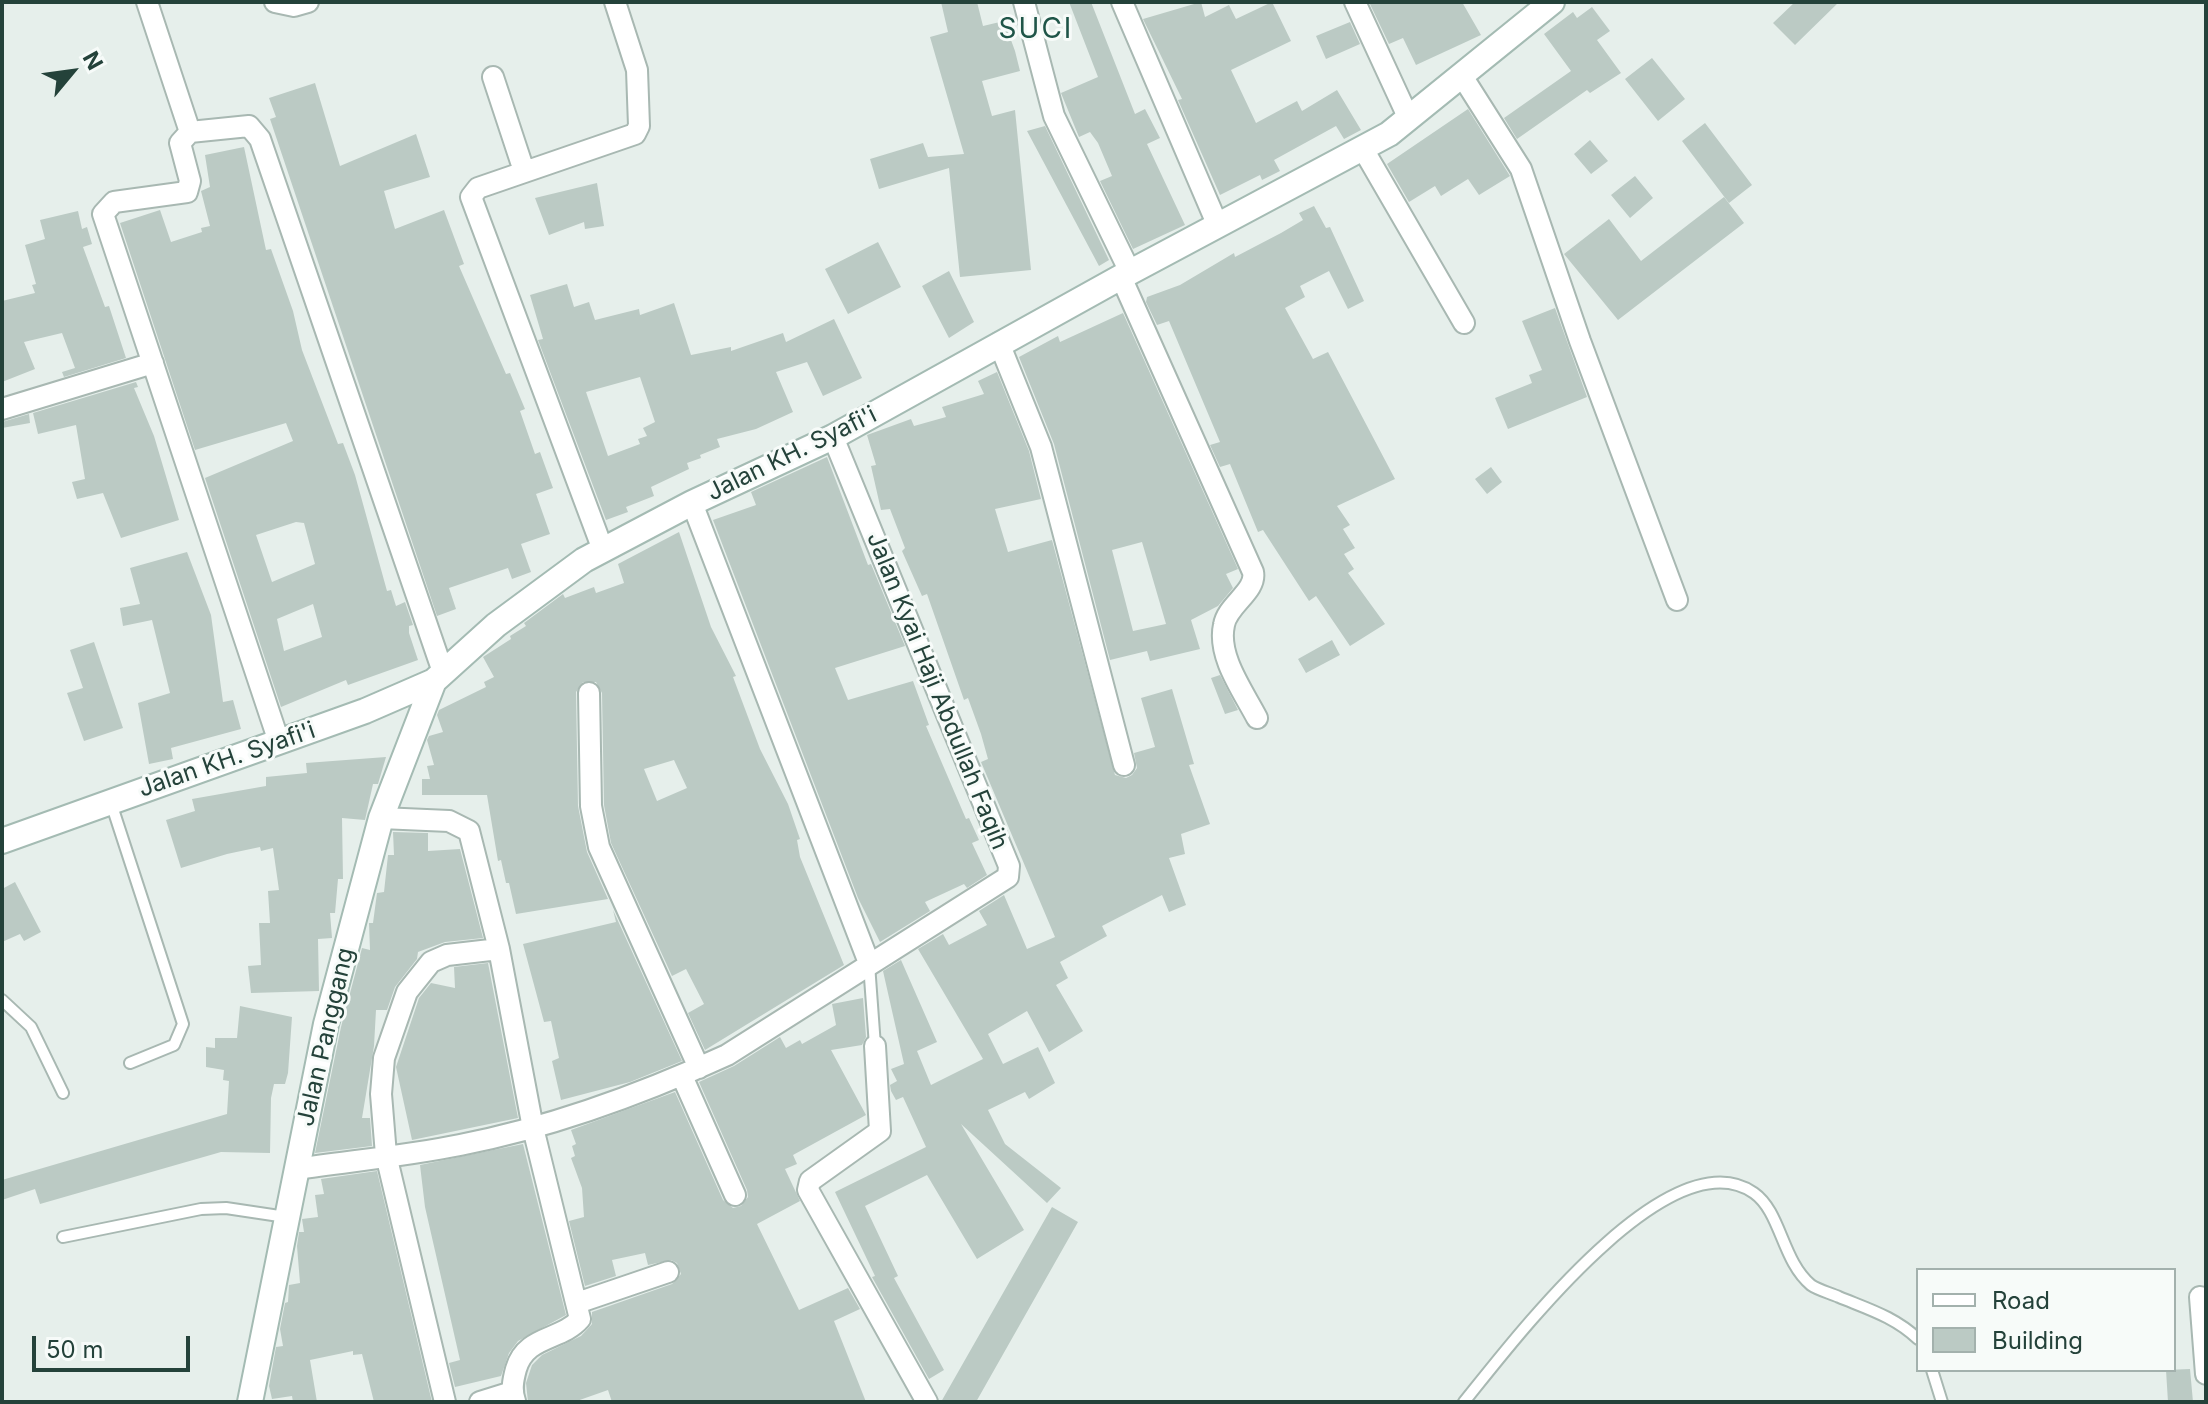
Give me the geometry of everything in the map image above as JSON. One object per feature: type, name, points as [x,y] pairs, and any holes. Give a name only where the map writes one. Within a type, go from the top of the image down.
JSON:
[{"type":"main road","name":"Jalan KH. Syafi'i","points":[[2,841],[279,742],[438,677],[496,625],[603,550],[692,503],[833,437],[999,343],[1363,149],[1409,119],[1552,2]]},
{"type":"main road","name":"Jalan Panggang","points":[[250,1402],[326,1024],[381,818],[438,677]]},
{"type":"street","points":[[147,2],[190,132]]},
{"type":"street","points":[[275,2],[294,6],[308,2]]},
{"type":"street","points":[[603,550],[472,201],[478,188],[625,140],[639,126],[637,70],[615,2]]},
{"type":"street","points":[[1024,2],[1054,116],[1126,274],[1253,572],[1250,586],[1227,615],[1223,644],[1257,718]]},
{"type":"street","points":[[1122,2],[1218,226]]},
{"type":"street","points":[[1355,2],[1409,119]]},
{"type":"street","points":[[1462,76],[1521,169],[1580,341],[1677,600]]},
{"type":"street","points":[[493,77],[524,171]]},
{"type":"street","points":[[279,742],[103,209],[114,202],[187,192],[190,181],[180,143],[190,132],[249,126],[260,139],[438,677]]},
{"type":"street","points":[[1363,149],[1464,323]]},
{"type":"street","points":[[999,343],[1041,447],[1124,765]]},
{"type":"street","points":[[2,409],[153,363]]},
{"type":"street","name":"Jalan Kyai Haji Abdullah Faqih","points":[[296,1169],[458,1146],[533,1128],[691,1072],[727,1055],[869,963],[1001,883],[1010,872],[833,437]]},
{"type":"street","points":[[692,503],[869,963]]},
{"type":"street","points":[[589,693],[591,806],[599,847],[691,1072],[735,1195]]},
{"type":"street","points":[[381,818],[449,821],[469,831],[499,949],[533,1128],[577,1303],[580,1321],[524,1351],[513,1396],[480,1402]]},
{"type":"street","points":[[445,1402],[386,1155],[381,1094],[384,1058],[407,992],[437,957],[499,949]]},
{"type":"street","points":[[875,1046],[880,1131],[810,1181],[808,1190],[927,1402]]},
{"type":"street","points":[[577,1303],[668,1272]]},
{"type":"street","points":[[2200,1297],[2206,1374]]},
{"type":"lane","points":[[110,801],[183,1024],[174,1045],[130,1063]]},
{"type":"lane","points":[[869,963],[875,1046]]},
{"type":"lane","points":[[2,1000],[31,1027],[63,1093]]},
{"type":"lane","points":[[1464,1402],[1580,1265],[1652,1207],[1684,1189],[1710,1181],[1732,1183],[1755,1193],[1766,1205],[1793,1264],[1813,1286],[1899,1321],[1916,1337]]},
{"type":"lane","points":[[63,1237],[201,1209],[226,1208],[286,1217]]},
{"type":"lane","points":[[1933,1372],[1942,1402]]},
{"type":"building","points":[[941,2],[977,2],[983,26],[1004,21],[1015,51],[1020,71],[982,81],[992,116],[1015,110],[1031,270],[960,277],[949,168],[879,189],[870,159],[923,143],[928,157],[964,154],[930,37],[948,32]]},
{"type":"building","points":[[1069,2],[1091,2],[1135,114],[1145,109],[1160,138],[1147,144],[1185,225],[1133,249],[1100,181],[1112,176],[1098,143],[1090,132],[1079,137],[1061,93],[1098,77]]},
{"type":"building","points":[[1201,2],[1205,17],[1229,5],[1236,19],[1272,2],[1291,41],[1231,70],[1256,123],[1297,101],[1302,111],[1337,90],[1361,130],[1344,139],[1336,126],[1274,160],[1280,171],[1262,180],[1260,175],[1220,195],[1178,100],[1182,99],[1143,19]]},
{"type":"building","points":[[1369,2],[1462,2],[1481,35],[1416,65],[1403,38],[1389,44]]},
{"type":"building","points":[[1795,2],[1839,2],[1795,45],[1773,23]]},
{"type":"building","points":[[1592,7],[1610,31],[1597,40],[1621,73],[1590,93],[1587,90],[1517,139],[1504,118],[1571,71],[1544,34],[1573,12],[1577,18]]},
{"type":"building","points":[[1350,22],[1360,44],[1326,59],[1316,36]]},
{"type":"building","points":[[1652,58],[1685,99],[1658,121],[1625,79]]},
{"type":"building","points":[[315,83],[340,166],[416,134],[430,177],[384,191],[395,229],[444,210],[464,264],[459,266],[506,374],[510,373],[525,409],[520,411],[535,454],[540,452],[553,488],[536,494],[550,534],[521,544],[531,572],[512,579],[508,568],[449,588],[456,609],[437,616],[270,119],[276,117],[269,98]]},
{"type":"building","points":[[1468,109],[1510,176],[1479,195],[1468,179],[1441,196],[1435,186],[1409,202],[1387,164]]},
{"type":"building","points":[[1705,123],[1752,185],[1729,203],[1682,141]]},
{"type":"building","points":[[1045,126],[1109,260],[1099,266],[1027,131]]},
{"type":"building","points":[[1590,140],[1608,161],[1591,174],[1574,154]]},
{"type":"building","points":[[244,147],[266,250],[271,249],[293,311],[302,350],[338,444],[343,443],[355,475],[387,591],[391,590],[396,606],[405,602],[413,625],[409,626],[409,633],[418,660],[348,685],[346,680],[281,707],[205,478],[293,441],[286,423],[195,450],[120,223],[160,210],[171,242],[202,232],[201,228],[210,226],[201,191],[210,187],[205,155]],"holes":[[[296,522],[304,523],[315,564],[272,582],[256,535]],[[313,604],[322,637],[284,651],[277,619]]]},
{"type":"building","points":[[1635,176],[1653,198],[1630,218],[1611,195]]},
{"type":"building","points":[[597,183],[604,226],[585,229],[584,222],[549,235],[535,198]]},
{"type":"building","points":[[1724,197],[1744,223],[1618,320],[1564,254],[1609,219],[1641,261]]},
{"type":"building","points":[[1314,206],[1326,228],[1330,227],[1364,301],[1348,309],[1329,271],[1300,286],[1305,297],[1285,308],[1313,359],[1328,352],[1395,479],[1337,506],[1350,525],[1343,529],[1355,548],[1344,554],[1354,569],[1348,573],[1385,624],[1350,646],[1316,596],[1309,601],[1263,530],[1258,532],[1230,464],[1220,467],[1210,445],[1220,442],[1169,321],[1157,325],[1146,302],[1147,297],[1180,285],[1234,253],[1235,257],[1281,233],[1303,220],[1299,213]]},
{"type":"building","points":[[78,211],[82,229],[87,227],[92,244],[83,247],[105,307],[109,306],[126,358],[64,377],[62,372],[75,368],[62,333],[24,342],[35,369],[2,382],[2,301],[35,293],[32,285],[36,284],[25,245],[45,239],[40,220]]},
{"type":"building","points":[[878,242],[901,287],[848,314],[825,269]]},
{"type":"building","points":[[949,271],[974,322],[949,338],[922,286]]},
{"type":"building","points":[[567,284],[574,307],[589,302],[595,320],[639,309],[640,315],[674,303],[691,355],[731,347],[731,351],[783,333],[786,342],[834,319],[862,378],[823,396],[807,362],[776,372],[793,412],[756,429],[717,439],[720,447],[687,463],[689,469],[651,487],[654,496],[626,507],[628,512],[606,520],[538,340],[543,339],[530,295]],"holes":[[[640,377],[655,422],[643,428],[647,436],[638,439],[640,444],[608,456],[586,392]]]},
{"type":"building","points":[[1555,308],[1587,397],[1508,429],[1495,398],[1532,383],[1529,375],[1542,370],[1522,321]]},
{"type":"building","points":[[1123,313],[1238,569],[1226,574],[1233,588],[1218,606],[1191,620],[1200,649],[1150,661],[1147,651],[1110,660],[1054,444],[1019,357],[1058,336],[1060,342]],"holes":[[[1142,542],[1166,624],[1133,631],[1112,550]]]},
{"type":"building","points":[[997,372],[1029,451],[1041,499],[995,509],[1008,552],[1052,540],[1115,775],[1126,778],[1132,775],[1137,768],[1134,753],[1155,747],[1141,698],[1172,689],[1194,764],[1189,765],[1210,824],[1181,834],[1185,854],[1169,858],[1186,905],[1169,912],[1162,895],[1102,926],[1107,936],[1060,962],[1068,978],[1056,985],[1083,1031],[1049,1052],[1027,1011],[988,1034],[1003,1064],[1038,1047],[1055,1083],[1029,1099],[1025,1092],[988,1110],[1005,1144],[1061,1188],[1047,1203],[961,1124],[1024,1230],[977,1259],[927,1175],[865,1206],[898,1276],[894,1278],[944,1370],[929,1379],[872,1277],[875,1276],[835,1192],[926,1147],[903,1097],[896,1100],[891,1091],[890,1085],[897,1081],[891,1069],[904,1064],[883,971],[901,960],[937,1042],[917,1051],[931,1085],[983,1059],[918,949],[943,934],[949,945],[987,925],[979,911],[1004,895],[1027,949],[1055,937],[981,762],[988,759],[981,734],[968,698],[964,700],[927,594],[922,596],[902,551],[905,548],[890,509],[881,510],[871,466],[876,465],[867,435],[911,419],[914,426],[946,417],[942,407],[984,394],[978,381]]},
{"type":"building","points":[[136,382],[138,387],[134,388],[154,436],[179,520],[121,538],[103,493],[77,499],[72,482],[85,479],[76,425],[38,434],[33,413]]},
{"type":"building","points":[[29,414],[30,423],[2,428],[2,422]]},
{"type":"building","points":[[827,457],[868,565],[871,564],[905,646],[835,668],[848,700],[913,681],[929,725],[926,726],[966,819],[969,818],[979,840],[972,843],[987,875],[967,888],[964,884],[925,902],[930,911],[880,942],[858,898],[713,520],[756,505],[751,492]]},
{"type":"building","points":[[1491,467],[1502,482],[1487,494],[1475,479]]},
{"type":"building","points":[[679,532],[711,627],[736,676],[733,677],[760,749],[788,804],[800,839],[797,840],[800,857],[844,965],[705,1050],[688,1013],[704,1004],[686,969],[672,976],[611,843],[604,805],[602,693],[596,682],[583,682],[576,692],[578,806],[587,852],[608,899],[516,914],[509,883],[506,883],[501,860],[498,861],[487,795],[422,795],[422,779],[430,779],[427,766],[434,765],[427,740],[429,736],[443,732],[437,715],[439,710],[486,687],[484,682],[494,677],[483,657],[511,639],[510,636],[526,626],[524,623],[563,594],[565,598],[594,587],[596,593],[624,583],[618,564]],"holes":[[[674,760],[687,788],[657,801],[644,769]]]},
{"type":"building","points":[[187,552],[211,615],[223,702],[233,700],[241,729],[171,748],[173,759],[149,764],[138,703],[170,693],[152,620],[123,626],[120,608],[140,604],[130,568]]},
{"type":"building","points":[[1332,640],[1340,655],[1306,673],[1298,659]]},
{"type":"building","points":[[94,642],[123,728],[84,741],[67,693],[83,688],[70,650]]},
{"type":"building","points":[[1220,675],[1238,710],[1225,714],[1211,678]]},
{"type":"building","points":[[386,757],[378,784],[373,784],[365,820],[342,818],[343,879],[338,879],[335,913],[330,913],[332,938],[318,939],[319,991],[251,993],[248,966],[261,965],[259,923],[270,923],[268,891],[279,890],[273,848],[261,851],[260,847],[227,854],[181,868],[166,820],[195,811],[192,799],[266,786],[266,777],[307,773],[306,763]]},
{"type":"building","points":[[393,832],[428,833],[428,851],[460,849],[483,938],[445,942],[418,952],[417,959],[395,987],[387,1010],[376,1010],[374,1046],[362,1118],[370,1118],[372,1146],[315,1153],[341,1027],[362,948],[370,950],[369,923],[373,923],[377,893],[384,892],[388,855],[394,855]]},
{"type":"building","points":[[15,882],[41,932],[24,941],[20,934],[2,942],[2,889]]},
{"type":"building","points":[[613,910],[682,1061],[630,1082],[561,1100],[552,1061],[559,1058],[551,1021],[544,1022],[523,944],[616,922]]},
{"type":"building","points":[[488,963],[518,1118],[412,1140],[396,1067],[419,998],[431,983],[455,988],[454,967]]},
{"type":"building","points":[[863,998],[866,1037],[862,1045],[831,1050],[866,1115],[793,1155],[797,1164],[785,1169],[800,1201],[757,1224],[799,1310],[848,1288],[860,1309],[834,1321],[866,1402],[612,1402],[608,1390],[574,1402],[528,1402],[526,1383],[532,1365],[542,1355],[581,1336],[592,1324],[592,1312],[672,1284],[681,1274],[677,1263],[671,1260],[648,1265],[645,1253],[612,1260],[616,1276],[585,1286],[569,1221],[584,1217],[582,1188],[571,1158],[575,1156],[572,1146],[576,1144],[571,1130],[675,1092],[723,1200],[733,1208],[741,1206],[748,1197],[747,1190],[699,1082],[734,1066],[780,1037],[786,1048],[800,1040],[802,1044],[836,1025],[832,1004]]},
{"type":"building","points":[[240,1006],[292,1017],[288,1073],[285,1084],[274,1084],[271,1098],[270,1153],[221,1152],[40,1204],[35,1189],[2,1200],[2,1180],[227,1114],[229,1081],[223,1080],[224,1070],[206,1067],[206,1047],[215,1048],[215,1038],[237,1038]]},
{"type":"building","points":[[523,1144],[566,1315],[518,1341],[509,1353],[501,1376],[455,1387],[449,1363],[460,1360],[425,1207],[420,1165]]},
{"type":"building","points":[[377,1171],[432,1402],[374,1402],[362,1354],[353,1355],[353,1351],[310,1360],[317,1402],[293,1402],[292,1396],[272,1399],[269,1386],[276,1347],[283,1346],[280,1329],[285,1303],[288,1302],[289,1285],[300,1283],[297,1246],[299,1232],[304,1232],[302,1219],[318,1217],[315,1195],[324,1194],[321,1179]]},
{"type":"building","points":[[1052,1207],[1078,1222],[976,1402],[941,1402]]},
{"type":"building","points":[[2190,1369],[2193,1402],[2168,1402],[2166,1372]]},
{"type":"district","name":"SUCI","points":[[1036,30]]}]
